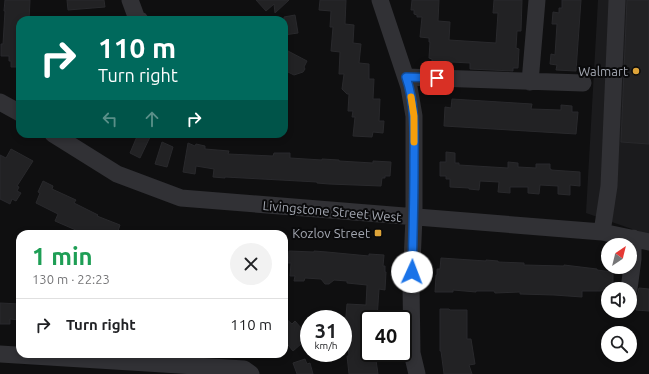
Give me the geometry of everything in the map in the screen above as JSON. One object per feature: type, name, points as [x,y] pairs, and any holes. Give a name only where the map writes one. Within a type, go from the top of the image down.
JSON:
[{"type":"street","points":[[130,0],[136,16]]},
{"type":"street","points":[[380,0],[409,87],[414,116],[414,217],[411,286],[412,353],[418,374]]},
{"type":"street","points":[[530,82],[537,0]]},
{"type":"street","points":[[602,232],[609,186],[617,0]]},
{"type":"street","points":[[406,77],[583,83]]},
{"type":"street","points":[[0,102],[16,111]]},
{"type":"street","name":"Livingstone Street West","points":[[59,138],[117,174],[181,198],[602,232],[641,240]]},
{"type":"street","points":[[630,282],[633,259],[641,240]]},
{"type":"street","points":[[0,354],[16,355]]},
{"type":"street","points":[[65,358],[244,369],[251,374]]},
{"type":"shaded area","points":[[598,0],[649,0],[649,235],[586,213]]},
{"type":"building","points":[[5,0],[30,0],[29,16],[16,16],[16,67],[11,67],[9,56],[1,56]]},
{"type":"building","points":[[67,0],[104,0],[105,7],[68,10]]},
{"type":"building","points":[[256,0],[289,0],[275,13],[274,4],[266,11]]},
{"type":"building","points":[[320,0],[346,0],[345,24],[354,25],[353,43],[361,44],[359,63],[369,64],[369,79],[374,79],[373,99],[380,99],[379,121],[384,121],[383,133],[373,132],[372,137],[353,136],[355,117],[352,117],[353,111],[348,111],[349,94],[342,89],[344,74],[339,74],[340,52],[331,51],[333,27],[330,27],[331,11],[319,10]]},
{"type":"building","points":[[412,0],[439,0],[438,21],[450,22],[449,40],[496,43],[498,13],[493,13],[494,0],[522,0],[521,31],[517,31],[516,48],[519,49],[518,68],[513,68],[513,71],[470,69],[470,63],[451,62],[451,65],[432,63],[432,59],[429,58],[429,38],[420,37],[422,17],[417,17],[417,15],[414,14],[414,10],[411,10]]},
{"type":"building","points":[[562,0],[581,0],[576,71],[556,70],[557,65],[550,64],[551,54],[555,55],[557,24],[552,24],[553,12],[559,13],[559,8],[562,8]]},
{"type":"building","name":"Walmart","points":[[627,0],[649,0],[649,144],[621,142]]},
{"type":"building","points":[[295,15],[298,33],[288,34],[288,16]]},
{"type":"building","points":[[288,51],[307,61],[303,72],[294,75],[288,72]]},
{"type":"building","points":[[452,99],[532,104],[531,109],[561,110],[561,105],[572,106],[572,112],[578,112],[576,134],[444,126],[445,107],[451,108]]},
{"type":"building","points":[[136,138],[150,138],[140,158],[130,153]]},
{"type":"building","points":[[162,142],[173,147],[167,167],[155,164]]},
{"type":"building","points":[[188,143],[195,146],[196,144],[205,146],[205,149],[229,151],[228,154],[273,156],[274,153],[290,153],[290,158],[373,163],[373,161],[391,162],[390,176],[385,176],[385,178],[382,178],[381,186],[213,177],[214,169],[196,166],[195,174],[183,172]]},
{"type":"building","points":[[11,149],[33,161],[17,186],[19,187],[17,191],[21,193],[16,201],[12,199],[10,204],[0,199],[0,155],[6,158]]},
{"type":"building","points":[[446,152],[455,153],[455,163],[459,163],[459,165],[508,168],[508,162],[518,163],[518,167],[536,168],[536,164],[550,164],[551,170],[580,172],[580,186],[570,185],[570,195],[558,194],[558,186],[540,185],[539,194],[528,193],[528,187],[510,187],[510,193],[498,192],[499,182],[480,181],[479,190],[450,187],[450,179],[446,179],[446,176],[440,176],[440,162],[446,162]]},
{"type":"building","points":[[43,181],[53,186],[52,189],[76,200],[74,203],[98,215],[97,216],[120,225],[118,230],[76,230],[55,221],[58,214],[36,203],[40,193],[38,192]]},
{"type":"building","points":[[289,251],[314,251],[369,256],[369,254],[384,255],[383,266],[385,266],[386,272],[385,290],[379,289],[378,310],[360,310],[360,362],[376,362],[378,374],[349,374],[348,362],[352,362],[352,310],[346,310],[347,304],[366,305],[367,285],[334,280],[329,284],[325,284],[321,279],[305,278],[304,281],[294,281],[295,276],[290,276],[291,263],[288,263]]},
{"type":"building","points":[[441,258],[524,263],[524,265],[564,265],[597,269],[601,270],[601,274],[613,274],[613,282],[601,282],[601,291],[582,291],[582,297],[520,294],[520,292],[495,293],[494,291],[476,292],[453,290],[453,292],[435,292],[437,269],[440,269]]},
{"type":"building","points":[[639,288],[649,289],[649,311],[637,310],[637,295]]},
{"type":"building","points":[[0,303],[16,304],[16,320],[10,319],[10,324],[0,324]]},
{"type":"building","points":[[440,309],[467,310],[467,339],[471,339],[475,364],[469,365],[472,374],[444,374],[440,351]]},
{"type":"building","points":[[288,320],[292,324],[295,321],[300,327],[300,345],[293,351],[288,345]]},
{"type":"building","points":[[300,361],[300,362],[306,362],[307,364],[310,363],[313,374],[297,374],[293,363]]},
{"type":"slow traffic","points":[[411,97],[414,116],[414,142]]},
{"type":"place","name":"Walmart","points":[[636,71]]},
{"type":"place","name":"Kozlov Street","points":[[378,233]]},
{"type":"route","points":[[412,272],[414,217],[414,116],[406,77],[437,78]]}]
